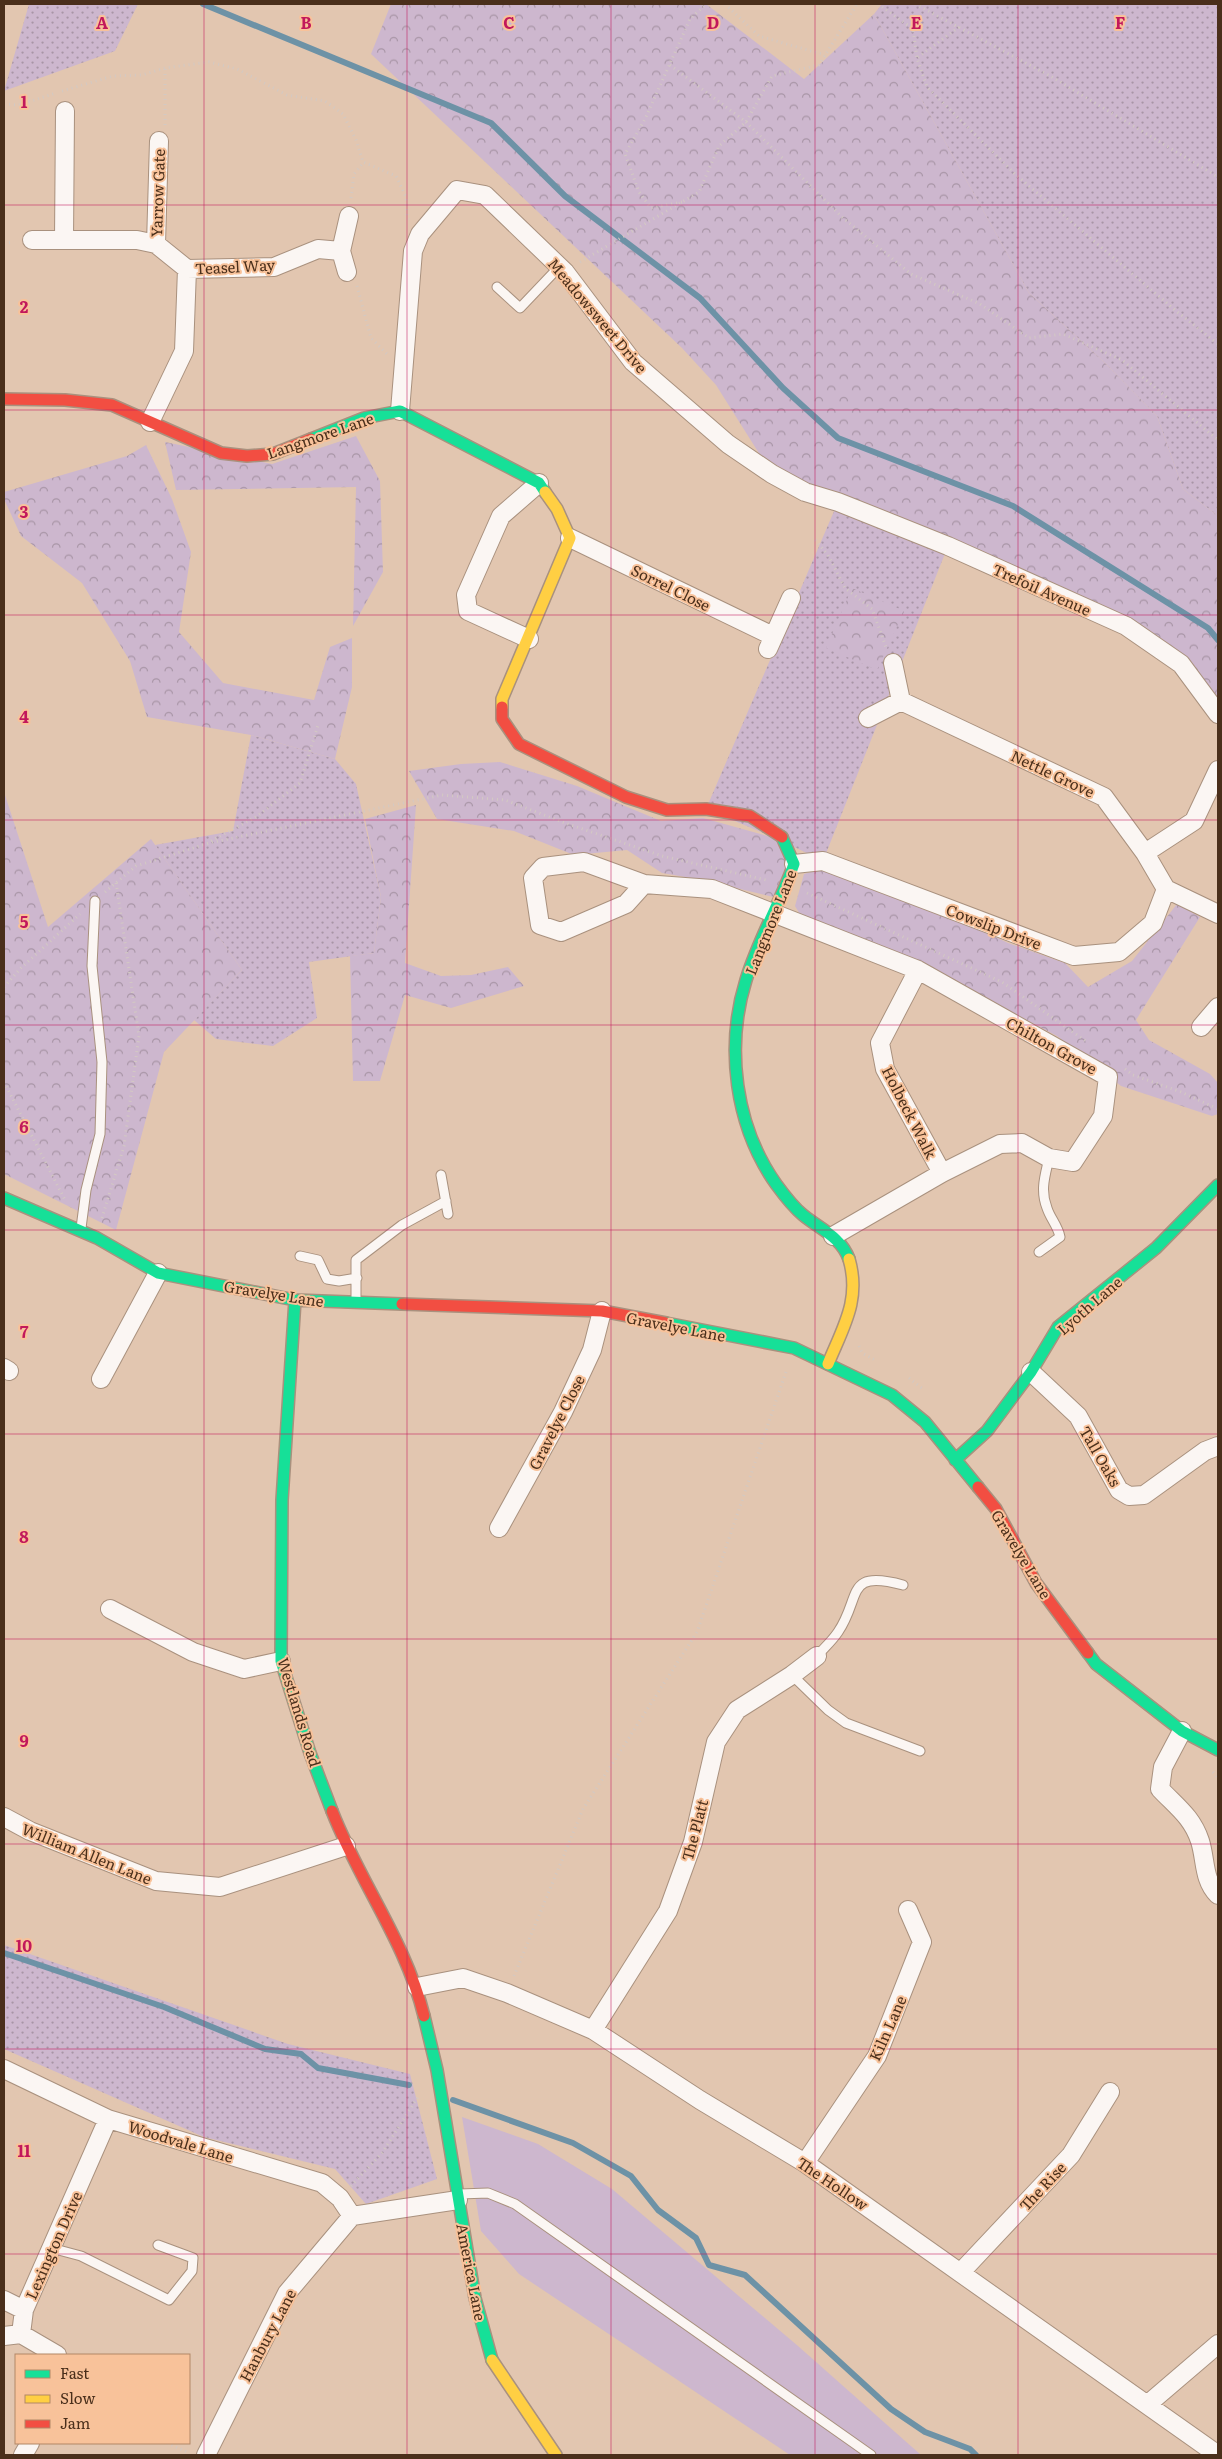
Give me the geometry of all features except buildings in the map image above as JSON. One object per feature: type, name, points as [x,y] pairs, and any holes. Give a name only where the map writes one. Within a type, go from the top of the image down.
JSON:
[{"type":"street","points":[[64,240],[66,111]]},
{"type":"street","name":"Yarrow Gate","points":[[32,240],[137,240],[156,244],[159,141]]},
{"type":"street","name":"Meadowsweet Drive","points":[[400,411],[413,251],[420,234],[457,190],[485,194],[559,267],[633,362],[728,444],[772,474],[805,492],[838,502]]},
{"type":"street","points":[[347,272],[340,251],[349,216]]},
{"type":"street","name":"Teasel Way","points":[[156,244],[187,269],[274,267],[318,249],[340,251]]},
{"type":"street","name":"Teasel Way","points":[[150,422],[184,351],[187,269]]},
{"type":"street","name":"Langmore Lane","points":[[4,399],[65,400],[112,404],[220,453],[247,456],[273,454],[364,418],[400,411]]},
{"type":"street","points":[[400,411],[539,483],[557,509],[570,538]]},
{"type":"street","points":[[529,639],[468,612],[466,595],[501,516],[539,483]]},
{"type":"street","name":"Trefoil Avenue","points":[[838,502],[948,546],[1126,626],[1182,664],[1218,714]]},
{"type":"street","name":"Langmore Lane","points":[[570,538],[529,639],[502,699],[502,719],[519,744],[626,797],[667,810],[706,809],[750,816],[781,836],[794,864],[776,913],[746,980],[738,1028],[736,1063],[738,1092],[748,1130],[776,1184],[794,1207],[834,1236],[848,1252],[854,1290],[846,1320],[828,1364]]},
{"type":"street","name":"Sorrel Close","points":[[570,538],[770,642],[791,598]]},
{"type":"street","points":[[868,718],[901,701],[893,663]]},
{"type":"street","name":"Nettle Grove","points":[[901,701],[1104,797],[1145,853],[1166,889]]},
{"type":"street","points":[[1145,853],[1194,821],[1218,770]]},
{"type":"street","name":"Cowslip Drive","points":[[794,864],[823,861],[1074,956],[1119,952],[1153,923],[1166,889]]},
{"type":"street","name":"Chilton Grove","points":[[644,884],[626,904],[561,932],[540,925],[533,878],[543,867],[584,862],[644,884],[712,889],[918,970],[1108,1076],[1103,1116],[1073,1162],[1049,1158],[1022,1144],[1000,1144],[942,1173],[834,1236]]},
{"type":"street","points":[[1166,889],[1218,914]]},
{"type":"street","name":"Holbeck Walk","points":[[918,970],[880,1043],[885,1069],[942,1173]]},
{"type":"street","points":[[1201,1026],[1218,1007]]},
{"type":"street","name":"Lyoth Lane","points":[[955,1460],[987,1431],[1031,1372],[1058,1327],[1156,1248],[1218,1185]]},
{"type":"street","name":"Gravelye Lane","points":[[6,1204],[80,1230],[158,1273],[295,1300],[356,1304],[602,1312],[794,1348],[892,1395],[925,1422],[996,1509],[1036,1583],[1096,1664],[1190,1734],[1218,1750]]},
{"type":"street","points":[[101,1379],[158,1273]]},
{"type":"street","name":"Westlands Road","points":[[295,1300],[282,1500],[281,1661],[310,1753],[346,1846],[375,1896],[417,1987],[437,2070]]},
{"type":"street","name":"Gravelye Close","points":[[499,1528],[563,1412],[592,1350],[602,1312]]},
{"type":"street","name":"Tall Oaks","points":[[1031,1372],[1078,1416],[1118,1490],[1129,1496],[1144,1494],[1212,1448]]},
{"type":"street","points":[[110,1609],[193,1652],[244,1669],[281,1661]]},
{"type":"street","name":"The Platt","points":[[593,2030],[668,1911],[693,1842],[716,1742],[737,1710],[792,1675],[817,1656]]},
{"type":"street","points":[[1190,1734],[1163,1767],[1160,1789],[1188,1816],[1200,1841],[1205,1872],[1218,1895]]},
{"type":"street","name":"William Allen Lane","points":[[4,1817],[30,1831],[156,1881],[220,1887],[346,1846]]},
{"type":"street","name":"Kiln Lane","points":[[805,2163],[877,2056],[922,1942],[908,1910]]},
{"type":"street","name":"The Hollow","points":[[417,1987],[463,1978],[508,1993],[593,2030],[700,2100],[805,2163],[1218,2455]]},
{"type":"street","name":"Woodvale Lane","points":[[4,2069],[108,2119],[322,2183],[340,2198],[352,2216]]},
{"type":"street","name":"America Lane","points":[[437,2070],[474,2298],[491,2358],[556,2455]]},
{"type":"street","name":"The Rise","points":[[961,2272],[1071,2155],[1110,2092]]},
{"type":"street","name":"Lexington Drive","points":[[55,2354],[12,2335],[108,2119]]},
{"type":"street","points":[[352,2216],[458,2197]]},
{"type":"street","name":"Hanbury Lane","points":[[206,2455],[287,2292],[352,2216]]},
{"type":"street","points":[[4,2300],[24,2310]]},
{"type":"street","points":[[1148,2404],[1218,2344]]},
{"type":"lane","points":[[497,287],[520,308],[559,267]]},
{"type":"lane","points":[[80,1230],[86,1190],[100,1134],[102,1062],[92,966],[95,901]]},
{"type":"lane","points":[[1040,1252],[1060,1236],[1058,1227],[1047,1209],[1042,1188],[1049,1158]]},
{"type":"lane","points":[[441,1175],[448,1214]]},
{"type":"lane","points":[[356,1304],[356,1260],[402,1225],[446,1202]]},
{"type":"lane","points":[[300,1256],[318,1260],[327,1278],[338,1281],[356,1278]]},
{"type":"lane","points":[[817,1656],[838,1632],[856,1590],[866,1581],[880,1579],[903,1585]]},
{"type":"lane","points":[[792,1675],[828,1710],[846,1723],[920,1751]]},
{"type":"lane","points":[[458,2197],[488,2193],[515,2204],[871,2455]]},
{"type":"lane","points":[[52,2248],[81,2256],[169,2300],[192,2270],[193,2258],[158,2245]]},
{"type":"path","points":[[686,201],[651,208],[639,192],[625,154],[645,119],[690,19],[706,4]]},
{"type":"path","points":[[726,4],[759,36],[826,55]]},
{"type":"path","points":[[600,249],[699,192],[719,146],[746,122],[772,76],[819,65],[857,4]]},
{"type":"path","points":[[878,4],[913,30],[917,58],[927,87],[1015,174],[1175,310],[1218,344]]},
{"type":"path","points":[[915,4],[1052,77],[1218,177]]},
{"type":"path","points":[[917,58],[959,27]]},
{"type":"path","points":[[4,104],[19,105],[113,76],[142,75],[165,68],[209,62],[236,69],[287,95],[324,102],[343,114],[356,140],[363,162],[396,176],[406,197],[407,216],[420,234]]},
{"type":"path","points":[[670,65],[746,122],[842,217],[912,274],[980,304],[1030,338],[1064,334],[1122,360],[1218,440]]},
{"type":"path","points":[[159,141],[165,127],[165,68]]},
{"type":"path","points":[[349,216],[354,174],[363,162]]},
{"type":"path","points":[[347,272],[354,278],[371,338],[388,356]]},
{"type":"path","points":[[815,540],[828,555],[845,588],[872,609],[893,663]]},
{"type":"path","points":[[4,987],[20,968],[136,866],[209,843],[256,817],[300,783],[318,725]]},
{"type":"path","points":[[97,1238],[124,1146],[139,1036],[116,882]]},
{"type":"path","points":[[4,1082],[67,1204]]},
{"type":"path","points":[[508,1993],[583,1809],[697,1632],[794,1348]]},
{"type":"path","points":[[340,2198],[382,2153],[437,2070]]},
{"type":"path","points":[[169,2444],[194,2455]]},
{"type":"green space","points":[[29,4],[138,4],[115,51],[4,91]]},
{"type":"green space","points":[[391,4],[706,4],[804,79],[874,14],[1029,293],[1104,362],[1157,416],[1183,489],[1218,516],[1218,700],[1126,626],[772,474],[716,385],[682,348],[371,54]]},
{"type":"green space","points":[[882,4],[1218,4],[1218,516],[1183,489],[1157,416],[1104,362],[1029,293],[874,14]]},
{"type":"green space","points":[[356,436],[380,481],[383,572],[353,626],[356,487],[176,490],[165,442],[272,464]]},
{"type":"green space","points":[[146,445],[172,499],[191,552],[179,632],[223,683],[314,700],[330,647],[352,638],[352,687],[335,759],[251,735],[147,717],[130,661],[82,583],[21,536],[4,499],[4,492],[127,456]]},
{"type":"green space","points":[[838,502],[948,546],[823,861],[778,839],[706,809]]},
{"type":"green space","points":[[852,588],[904,611],[877,670],[826,648]]},
{"type":"green space","points":[[251,735],[335,759],[356,784],[381,897],[374,953],[309,962],[317,1018],[273,1046],[216,1039],[194,1020],[242,970],[155,845],[233,831]]},
{"type":"green space","points":[[500,762],[577,786],[661,821],[703,818],[778,839],[788,862],[773,897],[703,880],[662,873],[627,850],[574,855],[514,831],[437,819],[409,771],[461,764]]},
{"type":"green space","points":[[4,792],[48,927],[151,839],[242,970],[164,1052],[116,1230],[4,1174]]},
{"type":"green space","points":[[416,805],[405,963],[441,976],[471,975],[508,967],[524,986],[451,1008],[405,995],[380,1081],[353,1081],[350,956],[374,953],[381,897],[365,819]]},
{"type":"green space","points":[[825,868],[918,900],[1008,943],[1065,963],[1088,987],[1132,961],[1177,904],[1200,917],[1136,1020],[1149,1040],[1210,1074],[1218,1083],[1218,1114],[1212,1116],[1121,1086],[1057,1036],[952,981],[857,936],[801,916],[795,906],[804,874]]},
{"type":"green space","points":[[4,1945],[288,2044],[410,2074],[437,2179],[366,2204],[335,2169],[204,2137],[4,2049]]},
{"type":"green space","points":[[462,2117],[538,2144],[612,2189],[798,2346],[921,2455],[790,2455],[519,2274],[481,2231]]},
{"type":"waterway","points":[[203,4],[491,123],[565,196],[700,298],[783,388],[838,438],[1013,506],[1208,628],[1218,640]]},
{"type":"waterway","points":[[4,1953],[164,2007],[265,2049],[301,2054],[318,2068],[409,2085]]},
{"type":"waterway","points":[[453,2100],[573,2143],[631,2176],[658,2210],[696,2238],[709,2265],[745,2275],[891,2409],[925,2432],[970,2449],[976,2455]]},
{"type":"traffic: fast","points":[[311,439],[364,418],[400,411],[539,483],[545,492]]},
{"type":"traffic: fast","points":[[782,837],[794,864],[746,980],[736,1032],[735,1059],[738,1085],[743,1112],[751,1137],[762,1161],[776,1184],[799,1212],[841,1245],[849,1259]]},
{"type":"traffic: fast","points":[[955,1460],[987,1431],[1031,1372],[1058,1327],[1156,1248],[1218,1185]]},
{"type":"traffic: fast","points":[[4,1198],[97,1238],[158,1273],[295,1300],[402,1304]]},
{"type":"traffic: fast","points":[[295,1300],[282,1500],[281,1661],[310,1753],[332,1811]]},
{"type":"traffic: fast","points":[[666,1323],[794,1348],[892,1395],[925,1422],[978,1487]]},
{"type":"traffic: fast","points":[[1088,1653],[1096,1664],[1182,1731],[1218,1750]]},
{"type":"traffic: fast","points":[[424,2016],[437,2070],[475,2298],[492,2360]]},
{"type":"traffic: slow","points":[[502,707],[502,699],[570,538],[557,509],[545,492]]},
{"type":"traffic: slow","points":[[828,1364],[849,1313],[852,1300],[852,1274],[849,1259]]},
{"type":"traffic: slow","points":[[492,2360],[556,2455]]},
{"type":"traffic: jam","points":[[4,399],[65,400],[112,405],[221,453],[247,456],[273,454],[311,439]]},
{"type":"traffic: jam","points":[[502,707],[502,719],[519,744],[626,797],[667,810],[706,809],[750,816],[782,837]]},
{"type":"traffic: jam","points":[[402,1304],[602,1311],[666,1323]]},
{"type":"traffic: jam","points":[[978,1487],[996,1509],[1036,1583],[1088,1653]]},
{"type":"traffic: jam","points":[[332,1811],[355,1862],[406,1963],[424,2016]]}]
